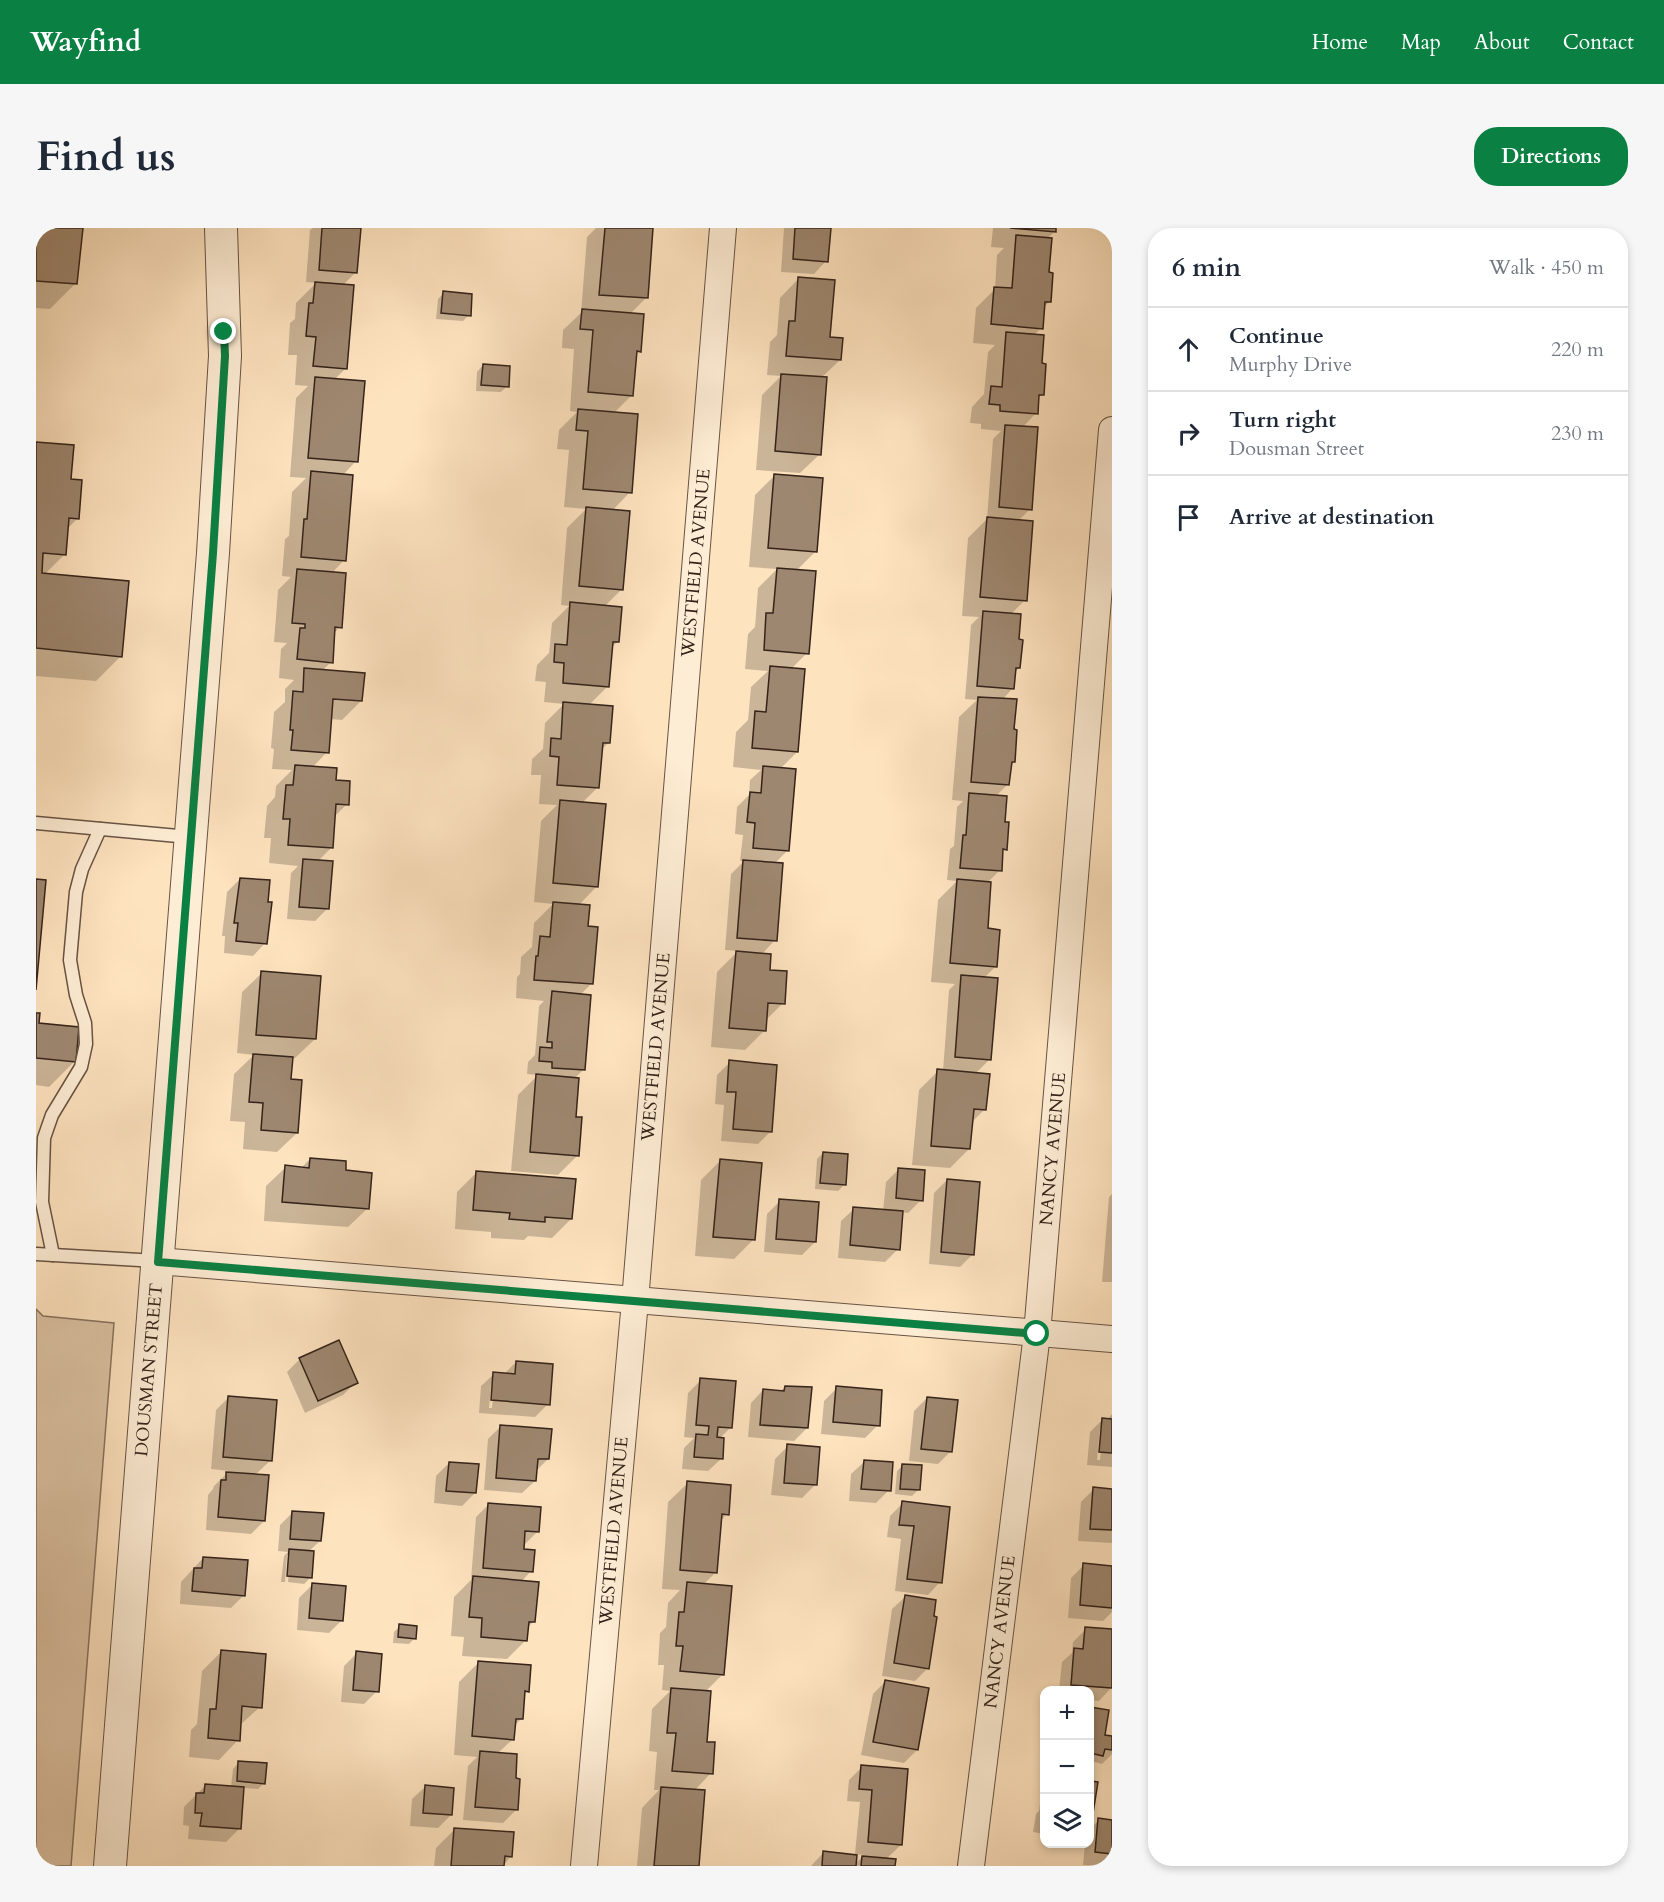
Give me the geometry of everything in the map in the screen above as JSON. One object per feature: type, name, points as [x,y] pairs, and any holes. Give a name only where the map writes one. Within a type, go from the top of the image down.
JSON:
[{"type":"street","name":"DOUSMAN STREET","points":[[110,1866],[213,553],[225,356],[221,228]]},
{"type":"street","name":"WESTFIELD AVENUE","points":[[584,1866],[635,1301],[723,228]]},
{"type":"street","name":"NANCY AVENUE","points":[[971,1866],[1037,1334],[1112,430]]},
{"type":"street","points":[[158,1262],[1112,1339]]},
{"type":"lane","points":[[36,823],[190,837]]},
{"type":"lane","points":[[53,1255],[42,1202],[44,1138],[52,1115],[81,1067],[86,1044],[85,1023],[76,995],[70,960],[76,892],[82,869],[100,829]]},
{"type":"lane","points":[[36,1254],[158,1262]]},
{"type":"shaded area","points":[[36,1309],[43,1316],[114,1323],[71,1866],[36,1866]]},
{"type":"building","points":[[36,228],[83,228],[77,284],[36,281]]},
{"type":"building","points":[[322,228],[361,228],[357,273],[319,270]]},
{"type":"building","points":[[605,228],[653,228],[648,298],[599,295]]},
{"type":"building","points":[[795,228],[831,228],[828,262],[793,259]]},
{"type":"building","points":[[1010,228],[1056,228],[1056,232]]},
{"type":"building","points":[[1016,235],[1052,238],[1049,272],[1053,273],[1051,302],[1045,302],[1043,329],[991,324],[994,287],[1012,288]]},
{"type":"building","points":[[798,277],[835,280],[830,337],[843,338],[841,360],[786,356],[789,321],[795,321]]},
{"type":"building","points":[[315,282],[354,285],[347,369],[313,366],[316,337],[306,336],[309,303],[313,303]]},
{"type":"building","points":[[443,291],[472,294],[471,316],[441,313]]},
{"type":"building","points":[[582,309],[644,314],[641,352],[637,351],[633,396],[588,392],[593,330],[580,329]]},
{"type":"building","points":[[1006,332],[1044,335],[1042,363],[1046,364],[1044,395],[1039,395],[1038,414],[1000,411],[1000,405],[989,404],[991,386],[1002,387]]},
{"type":"building","points":[[483,364],[510,366],[509,387],[481,385]]},
{"type":"building","points":[[781,374],[827,377],[821,455],[775,451]]},
{"type":"building","points":[[315,377],[365,381],[358,462],[308,458]]},
{"type":"building","points":[[578,409],[638,414],[632,493],[583,489],[588,431],[576,430]]},
{"type":"building","points":[[1005,425],[1038,427],[1032,510],[999,507]]},
{"type":"building","points":[[36,442],[74,445],[71,479],[82,480],[79,519],[69,518],[66,555],[43,553],[42,573],[129,581],[122,657],[36,648]]},
{"type":"building","points":[[311,471],[353,475],[346,561],[301,557]]},
{"type":"building","points":[[774,474],[823,478],[817,552],[768,548]]},
{"type":"building","points":[[586,507],[630,511],[623,590],[579,586]]},
{"type":"building","points":[[987,517],[1033,521],[1027,601],[980,597]]},
{"type":"building","points":[[777,568],[816,571],[809,654],[764,650],[766,613],[773,613]]},
{"type":"building","points":[[297,569],[346,573],[342,628],[335,627],[333,663],[297,659],[300,628],[305,628],[305,624],[292,623]]},
{"type":"building","points":[[570,602],[622,607],[619,642],[613,642],[609,687],[563,683],[564,663],[554,662],[555,644],[567,645]]},
{"type":"building","points":[[983,611],[1021,614],[1019,639],[1023,640],[1020,668],[1016,668],[1014,689],[977,686]]},
{"type":"building","points":[[770,666],[805,669],[798,752],[752,748],[755,711],[766,712]]},
{"type":"building","points":[[304,668],[365,673],[362,701],[333,699],[329,753],[291,750],[293,691],[303,692]]},
{"type":"building","points":[[978,697],[1017,699],[1014,729],[1017,730],[1015,762],[1012,762],[1009,785],[971,782]]},
{"type":"building","points":[[563,702],[613,706],[610,743],[603,743],[599,788],[557,785],[559,757],[550,756],[551,738],[561,739]]},
{"type":"building","points":[[295,765],[337,768],[336,780],[350,781],[349,805],[336,804],[333,848],[288,845],[290,819],[283,819],[286,785],[293,785]]},
{"type":"building","points":[[763,766],[796,769],[789,851],[753,848],[755,823],[747,822],[750,792],[761,793]]},
{"type":"building","points":[[969,793],[1007,796],[1005,822],[1009,822],[1007,850],[1003,849],[1002,871],[960,868],[963,835],[966,835]]},
{"type":"building","points":[[560,800],[606,804],[598,887],[553,883]]},
{"type":"building","points":[[303,859],[333,861],[329,909],[299,907]]},
{"type":"building","points":[[743,860],[783,863],[777,941],[737,938]]},
{"type":"building","points":[[240,878],[270,880],[268,902],[272,902],[267,944],[236,941],[238,923],[234,923]]},
{"type":"building","points":[[36,879],[46,880],[36,990]]},
{"type":"building","points":[[957,879],[991,882],[988,928],[1000,930],[997,967],[950,963]]},
{"type":"building","points":[[553,902],[590,905],[588,926],[598,927],[593,984],[534,980],[540,936],[550,937]]},
{"type":"building","points":[[736,951],[771,954],[770,970],[787,971],[785,1004],[768,1003],[766,1031],[729,1028]]},
{"type":"building","points":[[261,971],[321,976],[316,1039],[256,1035]]},
{"type":"building","points":[[961,975],[998,978],[991,1060],[955,1057]]},
{"type":"building","points":[[552,991],[591,995],[585,1070],[552,1068],[552,1062],[539,1061],[540,1047],[552,1048],[552,1042],[547,1042]]},
{"type":"building","points":[[36,1013],[40,1013],[39,1023],[79,1027],[76,1062],[36,1058]]},
{"type":"building","points":[[253,1054],[293,1057],[291,1079],[302,1080],[298,1133],[261,1130],[263,1103],[249,1102]]},
{"type":"building","points":[[729,1060],[777,1065],[772,1132],[733,1129],[736,1092],[727,1092]]},
{"type":"building","points":[[937,1069],[990,1074],[986,1110],[974,1109],[970,1149],[931,1146]]},
{"type":"building","points":[[536,1074],[579,1078],[576,1117],[582,1117],[579,1156],[530,1152]]},
{"type":"building","points":[[823,1152],[848,1154],[846,1185],[820,1183]]},
{"type":"building","points":[[310,1158],[346,1161],[346,1170],[372,1173],[369,1209],[282,1202],[285,1165],[309,1168]]},
{"type":"building","points":[[720,1159],[762,1163],[755,1240],[713,1237]]},
{"type":"building","points":[[898,1168],[925,1170],[923,1201],[896,1198]]},
{"type":"building","points":[[476,1171],[576,1179],[572,1219],[545,1217],[545,1222],[509,1219],[510,1213],[473,1210]]},
{"type":"building","points":[[947,1179],[980,1182],[974,1255],[941,1252]]},
{"type":"building","points":[[779,1199],[819,1202],[816,1242],[776,1239]]},
{"type":"building","points":[[853,1207],[903,1211],[900,1250],[850,1245]]},
{"type":"building","points":[[339,1340],[358,1383],[318,1401],[299,1358]]},
{"type":"building","points":[[516,1361],[553,1364],[550,1405],[491,1400],[493,1372],[515,1374]]},
{"type":"building","points":[[700,1378],[736,1381],[732,1428],[718,1427],[717,1437],[724,1438],[723,1459],[694,1457],[696,1434],[708,1435],[709,1426],[696,1425]]},
{"type":"building","points":[[785,1386],[812,1387],[808,1428],[760,1425],[763,1389],[784,1391]]},
{"type":"building","points":[[836,1386],[882,1390],[880,1426],[833,1422]]},
{"type":"building","points":[[228,1396],[277,1400],[272,1461],[223,1457]]},
{"type":"building","points":[[927,1397],[958,1400],[952,1452],[921,1449]]},
{"type":"building","points":[[1102,1418],[1112,1419],[1112,1453],[1099,1452]]},
{"type":"building","points":[[500,1425],[552,1429],[549,1459],[538,1459],[536,1481],[496,1478]]},
{"type":"building","points":[[787,1444],[820,1447],[817,1485],[784,1483]]},
{"type":"building","points":[[864,1460],[893,1462],[891,1491],[861,1489]]},
{"type":"building","points":[[449,1462],[479,1464],[476,1493],[446,1491]]},
{"type":"building","points":[[902,1464],[922,1465],[920,1490],[900,1489]]},
{"type":"building","points":[[226,1472],[269,1475],[265,1521],[218,1517],[221,1480],[226,1480]]},
{"type":"building","points":[[687,1481],[731,1485],[729,1515],[722,1514],[717,1573],[680,1570]]},
{"type":"building","points":[[1093,1487],[1112,1489],[1112,1530],[1090,1529]]},
{"type":"building","points":[[902,1501],[950,1507],[942,1583],[907,1579],[914,1526],[899,1525]]},
{"type":"building","points":[[488,1503],[541,1507],[539,1532],[525,1531],[524,1549],[535,1550],[533,1572],[483,1568]]},
{"type":"building","points":[[292,1511],[324,1513],[321,1541],[290,1539]]},
{"type":"building","points":[[289,1549],[314,1551],[312,1578],[287,1576]]},
{"type":"building","points":[[203,1557],[248,1560],[245,1596],[192,1591],[194,1568],[202,1568]]},
{"type":"building","points":[[1083,1563],[1112,1566],[1112,1608],[1080,1605]]},
{"type":"building","points":[[473,1576],[539,1582],[535,1622],[529,1622],[527,1641],[481,1637],[482,1618],[469,1617]]},
{"type":"building","points":[[687,1582],[732,1586],[724,1675],[680,1671],[683,1646],[676,1646],[679,1612],[684,1612]]},
{"type":"building","points":[[312,1583],[346,1586],[343,1621],[309,1618]]},
{"type":"building","points":[[905,1595],[936,1600],[934,1616],[937,1617],[929,1669],[894,1663]]},
{"type":"building","points":[[399,1624],[417,1626],[416,1639],[398,1637]]},
{"type":"building","points":[[1085,1627],[1112,1629],[1112,1688],[1071,1685],[1074,1648],[1083,1649]]},
{"type":"building","points":[[221,1650],[266,1654],[262,1708],[242,1706],[240,1741],[208,1738],[210,1709],[216,1709]]},
{"type":"building","points":[[356,1651],[382,1654],[379,1692],[353,1690]]},
{"type":"building","points":[[478,1661],[531,1665],[529,1692],[525,1691],[523,1719],[516,1719],[514,1740],[472,1736]]},
{"type":"building","points":[[885,1680],[929,1688],[918,1750],[873,1742]]},
{"type":"building","points":[[671,1688],[711,1691],[707,1742],[715,1742],[713,1774],[672,1771],[676,1733],[667,1733]]},
{"type":"building","points":[[1094,1708],[1109,1710],[1105,1735],[1112,1736],[1112,1750],[1105,1749],[1103,1756],[1094,1754]]},
{"type":"building","points":[[480,1751],[517,1754],[516,1778],[520,1779],[518,1810],[475,1807]]},
{"type":"building","points":[[238,1761],[267,1763],[265,1784],[237,1781]]},
{"type":"building","points":[[861,1765],[908,1769],[902,1845],[868,1842],[872,1790],[859,1789]]},
{"type":"building","points":[[1094,1782],[1098,1782],[1094,1807]]},
{"type":"building","points":[[205,1784],[244,1787],[241,1829],[200,1826],[202,1813],[195,1813],[196,1793],[204,1793]]},
{"type":"building","points":[[425,1785],[454,1788],[452,1815],[423,1813]]},
{"type":"building","points":[[661,1787],[705,1790],[699,1866],[654,1866]]},
{"type":"building","points":[[1098,1818],[1112,1820],[1112,1854],[1095,1852]]},
{"type":"building","points":[[454,1828],[514,1832],[512,1857],[505,1856],[504,1866],[451,1866]]},
{"type":"building","points":[[823,1851],[857,1855],[856,1866],[822,1866]]},
{"type":"building","points":[[862,1856],[896,1859],[895,1866],[861,1866]]},
{"type":"route","points":[[224,332],[225,356],[213,553],[158,1262],[1037,1334]]}]
